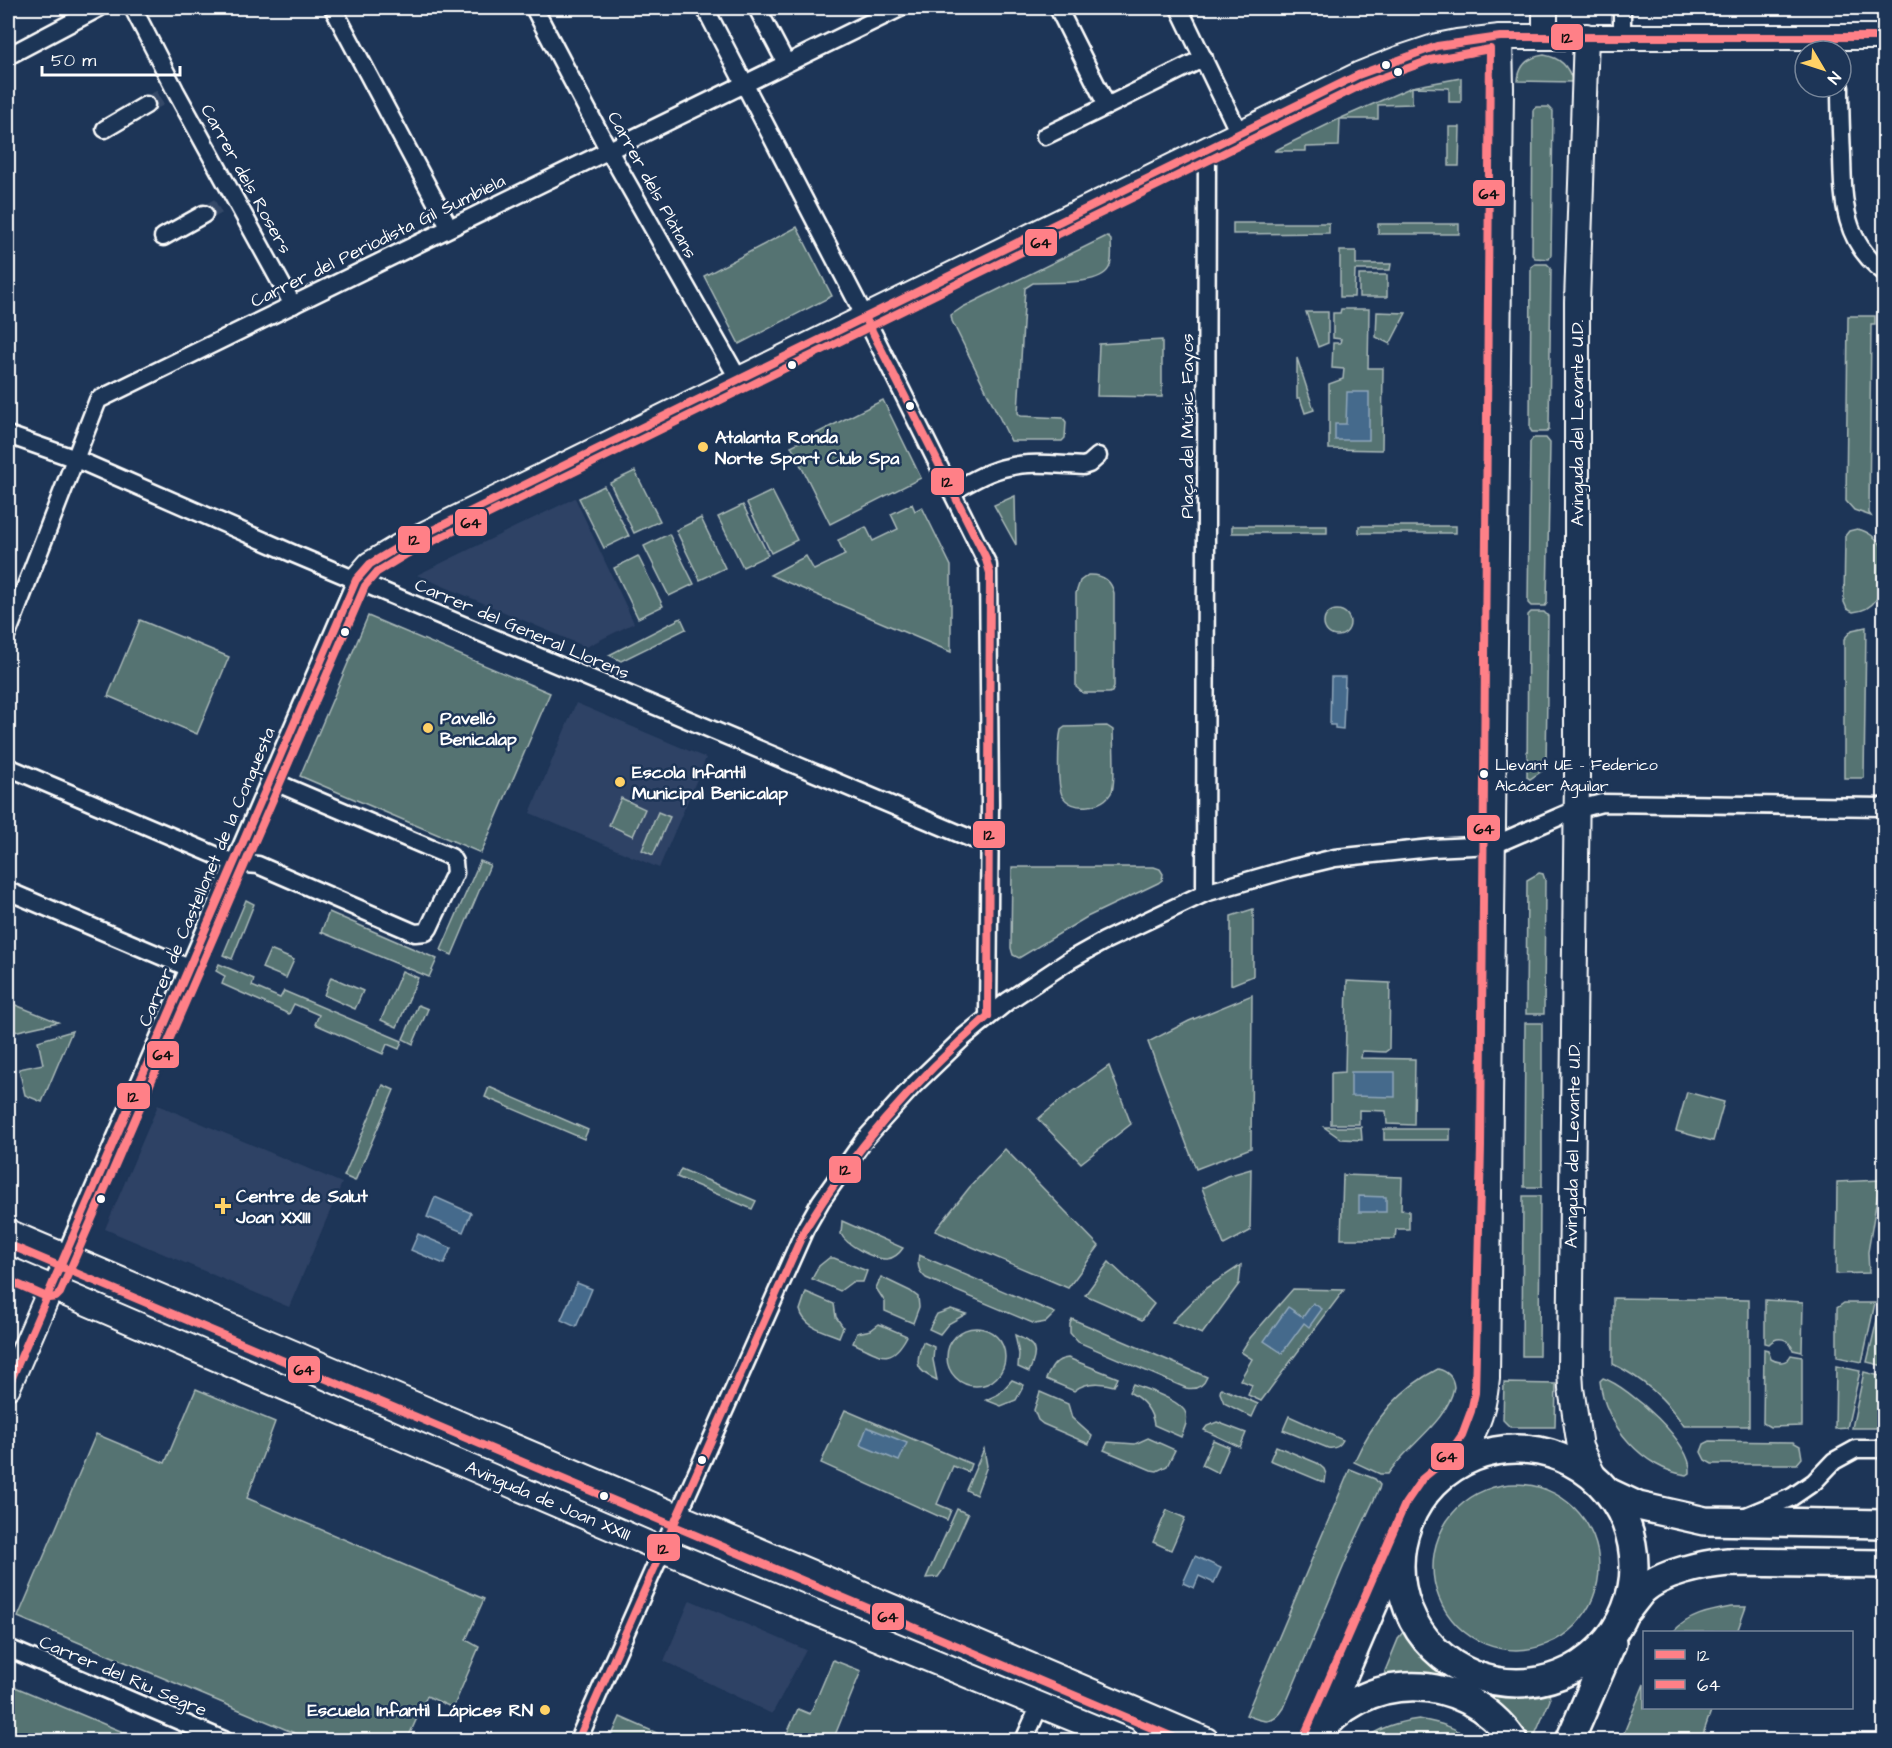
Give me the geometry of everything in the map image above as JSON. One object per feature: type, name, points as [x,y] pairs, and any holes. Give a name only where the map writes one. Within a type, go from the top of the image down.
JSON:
[{"type":"main road","points":[[1315,1739],[1414,1509],[1431,1486],[1452,1468],[1471,1458],[1492,1451],[1518,1449],[1556,1455],[1576,1464],[1601,1484],[1638,1506],[1702,1521],[1884,1524]]},
{"type":"main road","points":[[1570,1740],[1624,1615],[1633,1587],[1631,1537],[1622,1513],[1601,1484]]},
{"type":"main road","points":[[1403,1535],[1399,1558],[1400,1581],[1405,1604],[1414,1625],[1427,1643],[1463,1672],[1485,1680],[1507,1684],[1530,1683],[1553,1678],[1574,1669],[1593,1656],[1609,1640],[1643,1590],[1658,1580],[1709,1563],[1884,1564]]},
{"type":"main road","points":[[1315,1739],[1336,1716],[1360,1699],[1378,1692],[1418,1686],[1447,1691],[1474,1703],[1491,1714],[1513,1740]]},
{"type":"street","points":[[8,56],[99,8]]},
{"type":"street","name":"Carrer dels Rosers","points":[[133,8],[170,93],[229,200],[293,305]]},
{"type":"street","points":[[333,8],[449,227]]},
{"type":"street","name":"Carrer dels Plàtans","points":[[534,8],[608,149],[739,380]]},
{"type":"street","points":[[705,8],[866,319],[985,556],[990,573],[988,1016]]},
{"type":"street","points":[[757,8],[786,63]]},
{"type":"street","name":"Carrer del Periodista Gil Sumbiela","points":[[8,632],[98,400],[900,8]]},
{"type":"street","points":[[1058,8],[1107,106]]},
{"type":"street","points":[[1179,8],[1239,133]]},
{"type":"street","points":[[1545,8],[1545,36]]},
{"type":"street","points":[[1622,8],[1622,36]]},
{"type":"street","name":"Avinguda del Levante U.D.","points":[[1586,36],[1577,302],[1577,777],[1571,1388],[1580,1447],[1601,1484]]},
{"type":"street","points":[[356,580],[370,564],[400,546],[866,319],[1239,133],[1398,59],[1457,42],[1500,37],[1622,36],[1793,42]]},
{"type":"street","points":[[1452,1468],[1471,1440],[1481,1414],[1487,1378],[1502,89],[1500,37]]},
{"type":"street","points":[[1853,42],[1884,37]]},
{"type":"street","points":[[1045,136],[1204,58]]},
{"type":"street","points":[[1840,99],[1842,191],[1845,210],[1851,232],[1884,272]]},
{"type":"street","points":[[105,129],[146,105]]},
{"type":"street","name":"Plaça del Músic Fayos","points":[[1205,893],[1207,149]]},
{"type":"street","points":[[163,237],[204,213]]},
{"type":"street","name":"Carrer del General Llorens","points":[[8,435],[76,459],[356,580],[972,839],[989,839]]},
{"type":"street","points":[[952,492],[1007,467],[1083,466],[1098,456]]},
{"type":"street","name":"Carrer de Castellonet de la Conquesta","points":[[51,1288],[356,580]]},
{"type":"street","points":[[8,767],[234,863],[258,865],[415,933],[426,932],[432,924],[455,873],[454,862],[446,854],[270,780]]},
{"type":"street","points":[[578,1740],[792,1257],[821,1201],[857,1149],[887,1113],[936,1062],[988,1016],[1026,988],[1104,941],[1205,893],[1335,858],[1382,852],[1494,845],[1575,810],[1602,803],[1884,807]]},
{"type":"street","points":[[8,891],[189,968]]},
{"type":"street","name":"Avinguda de Joan XXIII","points":[[8,1232],[1206,1740]]},
{"type":"street","name":"Avinguda de Joan XXIII","points":[[8,1269],[663,1550],[1039,1707],[1125,1740]]},
{"type":"street","points":[[8,1387],[51,1288]]},
{"type":"street","points":[[1732,1522],[1792,1497],[1814,1482],[1834,1461],[1856,1449],[1884,1449]]},
{"type":"street","name":"Carrer del Riu Segre","points":[[8,1648],[224,1740]]},
{"type":"street","points":[[1024,1740],[1039,1707]]},
{"type":"shaded area","points":[[1347,392],[1369,392],[1369,440],[1335,440],[1335,424],[1346,424]]},
{"type":"shaded area","points":[[575,498],[634,623],[586,647],[417,575]]},
{"type":"shaded area","points":[[1331,677],[1345,677],[1343,729],[1330,725]]},
{"type":"shaded area","name":"Escola Infantil Municipal Benicalap","points":[[576,703],[706,758],[659,868],[530,813]]},
{"type":"shaded area","points":[[1351,1072],[1395,1072],[1395,1097],[1351,1096]]},
{"type":"shaded area","name":"Centre de Salut Joan XXIII","points":[[158,1105],[342,1183],[289,1307],[105,1229]]},
{"type":"shaded area","points":[[1359,1196],[1386,1197],[1386,1212],[1359,1212]]},
{"type":"shaded area","points":[[435,1197],[471,1213],[463,1232],[427,1217]]},
{"type":"shaded area","points":[[418,1234],[451,1248],[444,1264],[411,1250]]},
{"type":"shaded area","points":[[577,1283],[592,1289],[576,1327],[561,1320]]},
{"type":"shaded area","points":[[1313,1303],[1322,1309],[1309,1327],[1304,1323],[1282,1353],[1264,1341],[1288,1307],[1303,1317]]},
{"type":"shaded area","points":[[867,1427],[907,1443],[899,1461],[860,1445]]},
{"type":"shaded area","points":[[1195,1556],[1221,1568],[1214,1583],[1199,1576],[1194,1588],[1183,1583]]},
{"type":"shaded area","points":[[690,1600],[806,1650],[772,1714],[664,1661]]},
{"type":"green space","points":[[1544,55],[1555,58],[1563,64],[1569,71],[1573,82],[1518,81],[1520,70],[1526,63]]},
{"type":"green space","points":[[1461,78],[1461,102],[1449,102],[1449,88],[1412,87]]},
{"type":"green space","points":[[1412,87],[1412,104],[1378,105],[1378,119],[1340,119],[1339,146],[1306,147],[1306,151],[1274,151],[1339,119]]},
{"type":"green space","points":[[1536,107],[1549,107],[1553,111],[1551,255],[1549,259],[1535,258],[1532,255],[1533,110]]},
{"type":"green space","points":[[1449,127],[1460,127],[1459,166],[1449,166]]},
{"type":"green space","points":[[1233,223],[1329,223],[1329,233],[1233,234]]},
{"type":"green space","points":[[1378,224],[1459,224],[1459,234],[1378,234]]},
{"type":"green space","points":[[797,227],[832,296],[739,344],[704,276]]},
{"type":"green space","points":[[1107,236],[1111,240],[1111,258],[1109,268],[1104,274],[1096,278],[1074,282],[1033,283],[1025,288],[1018,413],[1021,416],[1063,418],[1066,422],[1065,438],[1062,441],[1011,441],[951,315]]},
{"type":"green space","points":[[1340,251],[1356,251],[1356,264],[1391,264],[1390,270],[1355,270],[1354,297],[1340,297]]},
{"type":"green space","points":[[1535,264],[1547,264],[1551,268],[1549,429],[1547,432],[1532,432],[1530,429],[1531,267]]},
{"type":"green space","points":[[1359,275],[1387,275],[1387,297],[1359,297]]},
{"type":"green space","points":[[1341,309],[1369,309],[1368,368],[1383,368],[1382,450],[1329,449],[1329,384],[1343,379],[1344,369],[1332,368],[1333,343],[1340,343],[1341,339],[1333,338],[1333,313],[1340,313]]},
{"type":"green space","points":[[1306,312],[1328,312],[1328,343],[1318,347]]},
{"type":"green space","points":[[1377,312],[1406,313],[1390,344],[1376,337]]},
{"type":"green space","points":[[1848,316],[1875,316],[1875,325],[1871,325],[1869,513],[1871,516],[1854,510],[1846,501]]},
{"type":"green space","points":[[1162,340],[1162,397],[1097,396],[1099,344]]},
{"type":"green space","points":[[1297,358],[1314,410],[1305,413],[1300,398],[1297,398]]},
{"type":"green space","points":[[883,400],[921,478],[830,524],[791,446]]},
{"type":"green space","points":[[1533,438],[1546,438],[1550,443],[1547,603],[1545,606],[1531,606],[1528,603],[1530,442]]},
{"type":"green space","points":[[635,471],[660,521],[634,533],[610,483]]},
{"type":"green space","points":[[604,486],[629,536],[604,548],[579,498]]},
{"type":"green space","points":[[772,491],[797,540],[771,553],[747,503]]},
{"type":"green space","points":[[1015,496],[1016,545],[994,505]]},
{"type":"green space","points":[[912,504],[915,511],[922,507],[951,566],[951,652],[770,575],[806,556],[814,570],[845,555],[838,540],[866,527],[873,541],[898,529],[891,514]]},
{"type":"green space","points":[[743,505],[768,555],[743,567],[718,517]]},
{"type":"green space","points":[[701,518],[725,568],[700,580],[676,530]]},
{"type":"green space","points":[[1232,526],[1327,526],[1327,533],[1232,533]]},
{"type":"green space","points":[[1359,526],[1456,526],[1456,533],[1359,533]]},
{"type":"green space","points":[[1857,529],[1870,534],[1877,540],[1885,557],[1883,583],[1878,597],[1868,607],[1853,612],[1847,609],[1844,602],[1845,536],[1849,531]]},
{"type":"green space","points":[[669,534],[694,584],[669,596],[644,546]]},
{"type":"green space","points":[[638,556],[663,606],[638,618],[614,568]]},
{"type":"green space","points":[[1088,575],[1105,579],[1111,585],[1114,593],[1114,687],[1109,693],[1083,693],[1076,687],[1076,593],[1080,581]]},
{"type":"green space","points":[[1337,610],[1346,614],[1350,623],[1346,632],[1337,636],[1328,632],[1324,623],[1328,614]]},
{"type":"green space","points":[[1531,612],[1544,612],[1548,616],[1546,768],[1530,779],[1527,777],[1528,615]]},
{"type":"green space","name":"Pavelló Benicalap","points":[[368,616],[550,693],[481,853],[300,776]]},
{"type":"green space","points":[[681,618],[686,629],[621,661],[609,655]]},
{"type":"green space","points":[[140,620],[229,657],[197,734],[108,696]]},
{"type":"green space","points":[[1866,627],[1864,778],[1844,778],[1844,639],[1852,630]]},
{"type":"green space","points":[[1107,726],[1113,730],[1112,791],[1102,801],[1088,806],[1066,801],[1060,790],[1059,782],[1061,730],[1065,727]]},
{"type":"green space","points":[[621,798],[645,809],[633,836],[609,825]]},
{"type":"green space","points":[[658,812],[670,817],[653,855],[642,850]]},
{"type":"green space","points":[[480,861],[490,865],[452,955],[441,950]]},
{"type":"green space","points":[[1012,867],[1154,867],[1160,869],[1163,874],[1162,880],[1158,883],[1087,917],[1019,958],[1013,955],[1011,948]]},
{"type":"green space","points":[[1539,873],[1543,874],[1545,880],[1544,1014],[1526,1014],[1527,880]]},
{"type":"green space","points":[[246,900],[254,904],[232,959],[223,955]]},
{"type":"green space","points":[[1253,909],[1253,976],[1231,985],[1231,916]]},
{"type":"green space","points":[[329,912],[437,959],[429,977],[321,932]]},
{"type":"green space","points":[[270,950],[294,960],[286,978],[262,968]]},
{"type":"green space","points":[[219,964],[254,979],[252,986],[280,998],[284,991],[402,1041],[399,1049],[387,1044],[383,1054],[315,1024],[319,1015],[294,1004],[289,1014],[222,984],[225,976],[216,971]]},
{"type":"green space","points":[[402,971],[418,978],[397,1027],[381,1020]]},
{"type":"green space","points":[[331,977],[363,991],[355,1009],[324,995]]},
{"type":"green space","points":[[1347,981],[1390,983],[1389,1049],[1385,1052],[1362,1051],[1361,1058],[1415,1059],[1414,1125],[1387,1124],[1386,1111],[1359,1110],[1359,1124],[1331,1124],[1331,1073],[1345,1072]]},
{"type":"green space","points":[[1252,995],[1251,1148],[1196,1169],[1148,1042],[1189,1021]]},
{"type":"green space","points":[[8,1002],[58,1022],[9,1033]]},
{"type":"green space","points":[[418,1005],[428,1009],[413,1044],[403,1039]]},
{"type":"green space","points":[[1525,1023],[1542,1023],[1542,1187],[1524,1187]]},
{"type":"green space","points":[[72,1031],[42,1102],[25,1095],[19,1069],[43,1064],[38,1041]]},
{"type":"green space","points":[[1109,1066],[1131,1124],[1081,1163],[1038,1119]]},
{"type":"green space","points":[[383,1085],[394,1090],[355,1181],[344,1176]]},
{"type":"green space","points":[[489,1087],[588,1130],[584,1139],[485,1097]]},
{"type":"green space","points":[[1687,1092],[1724,1102],[1713,1141],[1676,1131]]},
{"type":"green space","points":[[1324,1127],[1361,1127],[1362,1140],[1341,1139]]},
{"type":"green space","points":[[1384,1129],[1450,1129],[1450,1140],[1384,1140]]},
{"type":"green space","points":[[1005,1149],[1099,1246],[1068,1288],[935,1231],[969,1188]]},
{"type":"green space","points":[[681,1169],[756,1201],[752,1209],[677,1177]]},
{"type":"green space","points":[[1251,1169],[1250,1231],[1224,1245],[1202,1188],[1227,1176]]},
{"type":"green space","points":[[1343,1175],[1402,1177],[1401,1210],[1409,1211],[1409,1229],[1396,1229],[1395,1239],[1341,1239]]},
{"type":"green space","points":[[1880,1180],[1868,1252],[1869,1273],[1836,1274],[1837,1182]]},
{"type":"green space","points":[[1523,1196],[1540,1196],[1539,1356],[1522,1356]]},
{"type":"green space","points":[[842,1221],[903,1248],[896,1255],[887,1259],[868,1254],[844,1238],[841,1234]]},
{"type":"green space","points":[[919,1255],[1055,1313],[1046,1322],[1035,1324],[926,1278],[919,1268]]},
{"type":"green space","points":[[829,1258],[867,1271],[863,1282],[852,1282],[840,1291],[812,1279],[819,1266]]},
{"type":"green space","points":[[1109,1262],[1154,1304],[1142,1320],[1085,1295]]},
{"type":"green space","points":[[1241,1265],[1239,1284],[1202,1334],[1172,1322],[1206,1288]]},
{"type":"green space","points":[[881,1277],[918,1297],[919,1307],[913,1323],[885,1311],[885,1302],[876,1288]]},
{"type":"green space","points":[[1293,1289],[1344,1290],[1261,1401],[1248,1395],[1252,1385],[1240,1380],[1252,1359],[1241,1352],[1250,1338]]},
{"type":"green space","points":[[806,1292],[834,1304],[836,1317],[843,1327],[839,1337],[815,1328],[802,1316],[800,1310]]},
{"type":"green space","points":[[1613,1298],[1749,1300],[1749,1426],[1684,1426],[1653,1390],[1613,1364]]},
{"type":"green space","points":[[1765,1300],[1803,1302],[1802,1352],[1793,1350],[1783,1339],[1776,1339],[1769,1344],[1765,1343]]},
{"type":"green space","points":[[1844,1303],[1875,1303],[1862,1362],[1837,1357],[1837,1308]]},
{"type":"green space","points":[[1881,1303],[1884,1303],[1884,1366],[1867,1362]]},
{"type":"green space","points":[[951,1309],[966,1314],[948,1324],[940,1334],[929,1329],[937,1314]]},
{"type":"green space","points":[[1072,1319],[1207,1377],[1199,1387],[1186,1388],[1078,1342],[1070,1333]]},
{"type":"green space","points":[[879,1324],[907,1336],[901,1346],[889,1355],[877,1354],[853,1343],[857,1333],[871,1330]]},
{"type":"green space","points":[[976,1328],[987,1330],[1000,1341],[1005,1357],[1003,1368],[992,1381],[976,1386],[965,1384],[952,1373],[947,1357],[949,1346],[960,1333]]},
{"type":"green space","points":[[1015,1335],[1027,1341],[1034,1349],[1034,1358],[1029,1372],[1018,1367],[1019,1354]]},
{"type":"green space","points":[[923,1342],[934,1347],[933,1360],[937,1380],[921,1370],[919,1366],[918,1356]]},
{"type":"green space","points":[[1764,1349],[1768,1350],[1771,1359],[1777,1362],[1785,1361],[1791,1355],[1802,1357],[1802,1426],[1770,1427],[1763,1423]]},
{"type":"green space","points":[[1068,1358],[1118,1378],[1114,1386],[1093,1383],[1083,1385],[1074,1391],[1046,1379],[1057,1362]]},
{"type":"green space","points":[[1836,1366],[1860,1371],[1847,1428],[1835,1429]]},
{"type":"green space","points":[[1438,1369],[1449,1375],[1454,1387],[1444,1412],[1435,1422],[1388,1474],[1380,1474],[1354,1462],[1369,1433],[1388,1408],[1411,1386]]},
{"type":"green space","points":[[1864,1372],[1884,1377],[1884,1428],[1852,1428]]},
{"type":"green space","points":[[1603,1378],[1628,1393],[1658,1418],[1682,1447],[1690,1473],[1687,1475],[1671,1471],[1656,1464],[1629,1442],[1609,1413],[1600,1381]]},
{"type":"green space","points":[[1012,1380],[1024,1385],[1016,1400],[1001,1406],[986,1400],[999,1394]]},
{"type":"green space","points":[[1504,1383],[1556,1384],[1555,1427],[1510,1427],[1503,1420]]},
{"type":"green space","points":[[1133,1384],[1163,1396],[1183,1409],[1186,1420],[1181,1437],[1154,1425],[1146,1405],[1129,1392]]},
{"type":"green space","points":[[1221,1388],[1258,1404],[1252,1417],[1224,1403],[1220,1393]]},
{"type":"green space","points":[[196,1389],[275,1422],[247,1498],[484,1599],[466,1640],[479,1647],[453,1708],[427,1696],[407,1740],[311,1740],[18,1617],[96,1434],[165,1463]]},
{"type":"green space","points":[[1040,1392],[1068,1404],[1072,1418],[1092,1436],[1089,1444],[1038,1420],[1034,1410]]},
{"type":"green space","points":[[845,1410],[971,1464],[968,1472],[953,1466],[937,1504],[951,1510],[947,1520],[821,1463]]},
{"type":"green space","points":[[1289,1416],[1343,1440],[1337,1447],[1328,1448],[1283,1430]]},
{"type":"green space","points":[[1217,1422],[1246,1433],[1240,1447],[1204,1430],[1207,1426]]},
{"type":"green space","points":[[1148,1438],[1175,1450],[1167,1466],[1157,1471],[1104,1450],[1108,1442],[1135,1444]]},
{"type":"green space","points":[[1213,1440],[1229,1447],[1218,1473],[1202,1465]]},
{"type":"green space","points":[[1710,1441],[1793,1442],[1800,1446],[1802,1458],[1797,1464],[1712,1464],[1705,1460],[1701,1452],[1704,1444]]},
{"type":"green space","points":[[1276,1446],[1317,1463],[1326,1474],[1325,1483],[1270,1460]]},
{"type":"green space","points":[[984,1449],[987,1466],[976,1495],[966,1490]]},
{"type":"green space","points":[[1350,1469],[1375,1479],[1380,1485],[1379,1489],[1350,1551],[1284,1708],[1276,1718],[1267,1721],[1246,1715]]},
{"type":"green space","points":[[1516,1484],[1532,1485],[1548,1490],[1575,1508],[1593,1535],[1598,1551],[1598,1583],[1593,1599],[1575,1626],[1548,1644],[1532,1649],[1516,1650],[1500,1649],[1484,1644],[1457,1626],[1439,1599],[1434,1583],[1433,1567],[1434,1551],[1439,1535],[1457,1508],[1484,1490],[1500,1485]]},
{"type":"green space","points":[[957,1509],[968,1514],[943,1570],[938,1577],[926,1578]]},
{"type":"green space","points":[[1167,1510],[1185,1518],[1171,1550],[1153,1542]]},
{"type":"green space","points":[[1731,1607],[1746,1607],[1737,1631],[1674,1631],[1685,1621],[1707,1612]]},
{"type":"green space","points":[[1404,1631],[1409,1632],[1423,1650],[1441,1667],[1463,1681],[1499,1692],[1541,1690],[1549,1692],[1550,1700],[1534,1737],[1526,1738],[1389,1679],[1385,1671],[1399,1637]]},
{"type":"green space","points":[[833,1660],[861,1671],[833,1740],[827,1737],[825,1740],[784,1740],[798,1709],[810,1714]]},
{"type":"green space","points":[[8,1684],[142,1740],[8,1740]]},
{"type":"green space","points":[[1643,1686],[1643,1709],[1712,1709],[1701,1740],[1621,1740]]},
{"type":"green space","points":[[620,1717],[668,1738],[675,1740],[610,1740]]},
{"type":"green space","points":[[1419,1719],[1447,1726],[1472,1740],[1363,1740],[1390,1726]]},
{"type":"tunnel","points":[[146,105],[166,95]]},
{"type":"tunnel","points":[[204,214],[224,203]]},
{"type":"transit line","name":"12","points":[[8,1387],[356,580],[370,564],[400,546],[1358,75],[1437,46],[1500,37],[1884,37]]},
{"type":"transit line","name":"64","points":[[8,1280],[49,1298],[56,1297],[60,1293],[365,586],[377,572],[405,555],[1362,85],[1430,60],[1490,49],[1481,1147],[1475,1393],[1462,1435],[1444,1461],[1422,1479],[1405,1504],[1304,1736]]},
{"type":"transit line","name":"12","points":[[866,319],[985,556],[990,573],[988,1016]]},
{"type":"transit line","name":"12","points":[[578,1740],[805,1229],[845,1170],[888,1115],[936,1064],[988,1016]]},
{"type":"transit line","name":"64","points":[[12,1246],[1180,1740]]},
{"type":"place","name":"Atalanta Ronda Norte Sport Club Spa","points":[[703,447]]},
{"type":"place","name":"Pavelló Benicalap","points":[[428,728]]},
{"type":"place","name":"Llevant UE - Federico Alcácer Aguilar","points":[[1484,774]]},
{"type":"place","name":"Escola Infantil Municipal Benicalap","points":[[620,782]]},
{"type":"place","name":"Centre de Salut Joan XXIII","points":[[223,1206]]},
{"type":"place","name":"Escuela Infantil Lápices RN","points":[[545,1710]]}]
